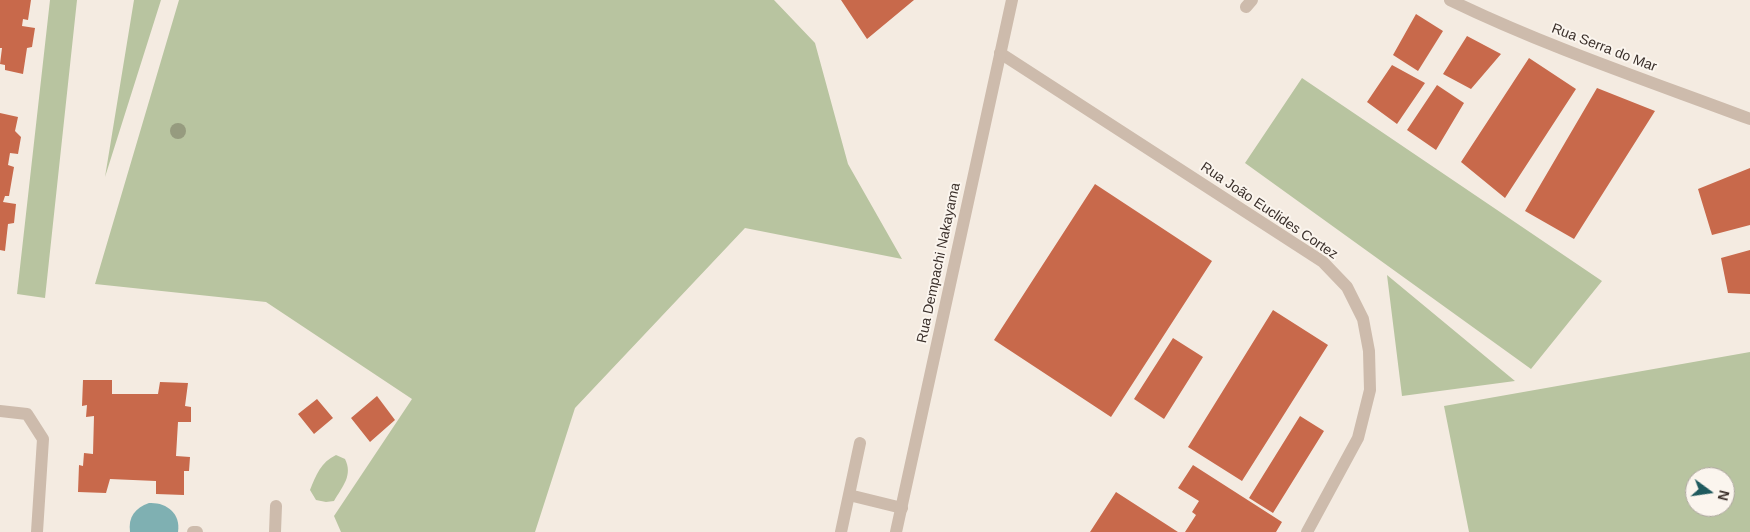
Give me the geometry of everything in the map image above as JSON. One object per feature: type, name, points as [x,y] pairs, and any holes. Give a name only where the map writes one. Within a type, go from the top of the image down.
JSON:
[{"type":"street","name":"Rua Dempachi Nakayama","points":[[896,532],[1012,0]]},
{"type":"street","name":"Rua Serra do Mar","points":[[1450,0],[1492,20],[1563,49],[1750,119]]},
{"type":"street","name":"Rua João Euclides Cortez","points":[[1000,52],[1323,262],[1347,287],[1362,318],[1369,351],[1370,390],[1358,438],[1307,532]]},
{"type":"street","points":[[0,410],[27,414],[43,439],[37,532]]},
{"type":"street","points":[[841,532],[860,444]]},
{"type":"street","points":[[849,495],[902,508]]},
{"type":"street","points":[[275,532],[276,506]]},
{"type":"green space","points":[[50,0],[77,0],[45,298],[17,294]]},
{"type":"green space","points":[[134,0],[161,0],[105,177]]},
{"type":"green space","points":[[179,0],[774,0],[815,43],[848,164],[902,259],[745,228],[575,408],[535,532],[341,532],[334,516],[412,399],[266,302],[95,284]]},
{"type":"green space","points":[[1302,78],[1602,281],[1531,369],[1245,163]]},
{"type":"green space","points":[[1387,275],[1515,381],[1402,396]]},
{"type":"green space","points":[[1750,352],[1750,532],[1469,532],[1444,406]]},
{"type":"green space","points":[[336,455],[345,459],[347,465],[348,470],[344,485],[334,501],[316,500],[310,490],[314,479],[326,461]]},
{"type":"water","points":[[149,503],[161,504],[175,514],[178,532],[130,532],[131,518],[136,510]]},
{"type":"building","points":[[0,0],[31,0],[28,20],[23,19],[22,26],[35,28],[32,47],[27,48],[23,74],[5,70],[5,65],[0,64],[2,48],[0,48]]},
{"type":"building","points":[[841,0],[914,0],[867,39]]},
{"type":"building","points":[[1416,14],[1443,31],[1418,71],[1393,55]]},
{"type":"building","points":[[1467,36],[1501,54],[1471,89],[1443,74]]},
{"type":"building","points":[[1529,58],[1576,89],[1505,198],[1461,162]]},
{"type":"building","points":[[1392,65],[1425,83],[1397,124],[1367,102]]},
{"type":"building","points":[[1437,85],[1464,103],[1436,150],[1407,130]]},
{"type":"building","points":[[1597,88],[1655,111],[1574,239],[1525,211]]},
{"type":"building","points":[[0,113],[18,117],[15,131],[21,137],[18,154],[10,153],[8,165],[14,167],[9,196],[5,196],[3,202],[16,204],[14,223],[8,224],[5,251],[0,250]]},
{"type":"building","points":[[1750,168],[1750,225],[1712,235],[1698,189]]},
{"type":"building","points":[[1095,184],[1212,261],[1111,417],[994,340]]},
{"type":"building","points":[[1750,250],[1750,294],[1728,293],[1721,258]]},
{"type":"building","points":[[1273,310],[1328,345],[1242,481],[1188,447]]},
{"type":"building","points":[[1173,338],[1203,357],[1164,419],[1134,399]]},
{"type":"building","points":[[83,380],[112,380],[112,394],[158,394],[160,382],[188,383],[185,406],[191,407],[191,422],[178,422],[176,456],[190,457],[189,471],[184,471],[184,495],[156,494],[156,481],[110,479],[106,493],[78,492],[79,465],[83,466],[84,453],[93,454],[94,416],[86,417],[87,405],[82,406]]},
{"type":"building","points":[[377,396],[395,420],[370,442],[351,418]]},
{"type":"building","points":[[317,399],[333,418],[314,434],[298,414]]},
{"type":"building","points":[[1300,416],[1324,431],[1273,513],[1249,498]]},
{"type":"building","points":[[1193,465],[1282,522],[1276,532],[1185,532],[1196,515],[1192,512],[1199,501],[1178,488]]},
{"type":"building","points":[[1116,492],[1178,532],[1090,532]]}]
